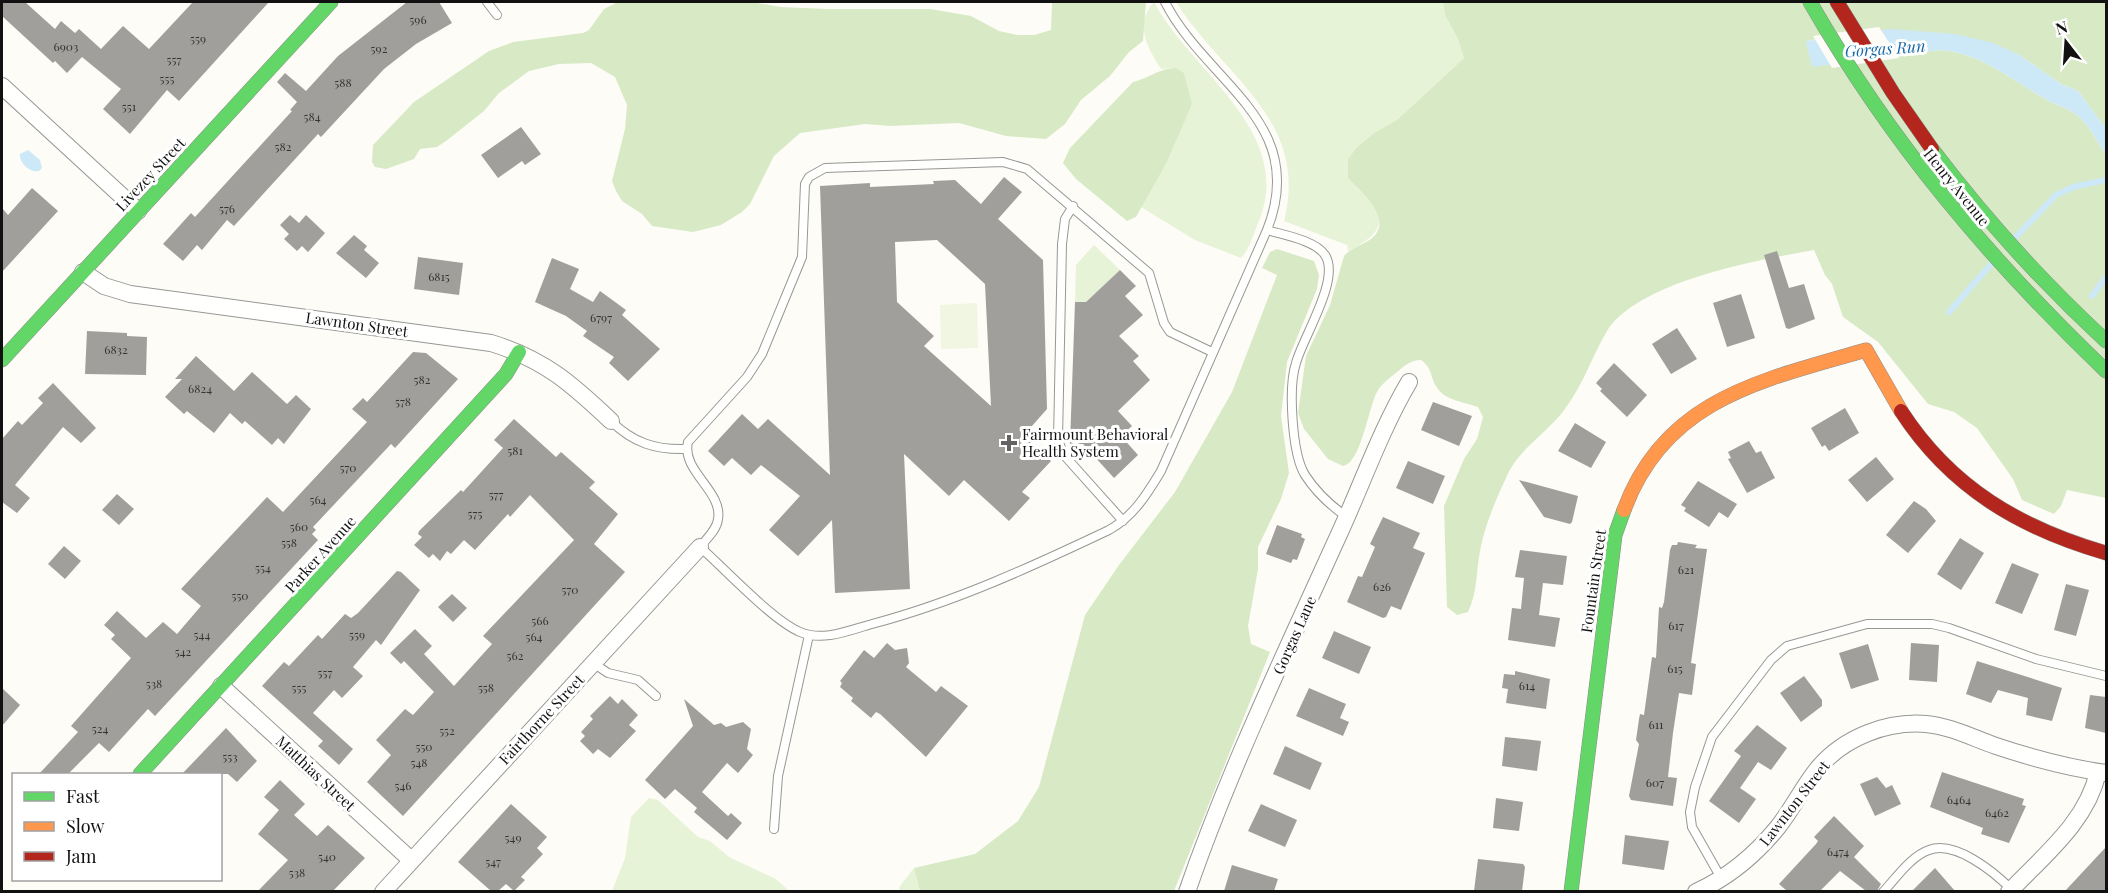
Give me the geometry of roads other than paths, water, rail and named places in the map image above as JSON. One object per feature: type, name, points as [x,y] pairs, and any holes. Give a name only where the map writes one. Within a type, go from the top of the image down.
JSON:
[{"type":"street","name":"Livezey Street","points":[[2,360],[327,6],[339,2]]},
{"type":"street","name":"Henry Avenue","points":[[1810,2],[1869,98],[1941,196],[2031,299],[2106,371]]},
{"type":"street","name":"Henry Avenue","points":[[1837,2],[1903,106],[1968,193],[2031,266],[2106,340]]},
{"type":"street","points":[[2,86],[138,211]]},
{"type":"street","name":"Lawnton Street","points":[[83,272],[104,286],[130,294],[468,339],[519,352],[562,376],[611,422]]},
{"type":"street","name":"Fountain Street","points":[[1571,891],[1610,562],[1621,513],[1634,482],[1657,447],[1676,428],[1725,395],[1866,350],[1894,404],[1931,453],[1952,474],[1978,495],[2029,526],[2056,538],[2106,553]]},
{"type":"street","name":"Parker Avenue","points":[[141,773],[506,374],[519,352]]},
{"type":"street","name":"Gorgas Lane","points":[[1187,891],[1224,796],[1380,440],[1409,382]]},
{"type":"street","name":"Fairthorne Street","points":[[382,891],[700,547]]},
{"type":"street","name":"Matthias Street","points":[[221,686],[411,861]]},
{"type":"street","name":"Lawnton Street","points":[[1696,891],[1721,878],[1768,838],[1830,756],[1850,742],[1892,726],[1928,724],[2030,757],[2102,772]]},
{"type":"street","points":[[2010,890],[2081,814],[2102,772]]},
{"type":"lane","points":[[487,2],[497,15]]},
{"type":"lane","points":[[686,449],[718,512],[716,525],[700,547],[776,615],[799,632],[809,635],[832,635],[946,603],[1061,552],[1123,521],[1149,492],[1161,471],[1267,230],[1277,202],[1278,170],[1270,141],[1249,107],[1183,29],[1165,2]]},
{"type":"lane","points":[[686,449],[692,436],[747,377],[762,354],[802,257],[803,193],[809,177],[825,168],[1015,164],[1038,176],[1149,273],[1164,323],[1170,332],[1212,352]]},
{"type":"lane","points":[[1073,206],[1065,219],[1062,244],[1058,439],[1063,454],[1123,521]]},
{"type":"lane","points":[[1267,230],[1319,248],[1328,261],[1327,285],[1295,363],[1292,410],[1304,474],[1330,505],[1347,518]]},
{"type":"lane","points":[[611,422],[626,435],[656,448],[686,449]]},
{"type":"lane","points":[[1721,878],[1692,827],[1691,801],[1697,778],[1712,737],[1771,660],[1787,646],[1867,624],[1932,624],[2036,659],[2106,676]]},
{"type":"lane","points":[[774,829],[778,776],[809,635]]},
{"type":"lane","points":[[593,663],[608,673],[638,680],[656,696]]},
{"type":"lane","points":[[1883,891],[1917,857],[1930,849],[1940,848],[1982,863],[2010,890]]},
{"type":"water","name":"Gorgas Run","points":[[1890,29],[1955,34],[1993,43],[2018,54],[2061,84],[2078,91],[2106,129],[2106,154],[2087,125],[2075,114],[1969,56],[1940,50],[1812,67],[1806,41]]},
{"type":"water","points":[[28,150],[40,160],[42,168],[39,171],[29,169],[21,161],[20,154]]},
{"type":"waterway","points":[[2013,240],[2056,195],[2073,187],[2106,180]]},
{"type":"waterway","points":[[1949,312],[1992,263]]},
{"type":"waterway","points":[[2092,296],[2106,277]]},
{"type":"place","name":"Fairmount Behavioral Health System","points":[[1009,443]]}]
